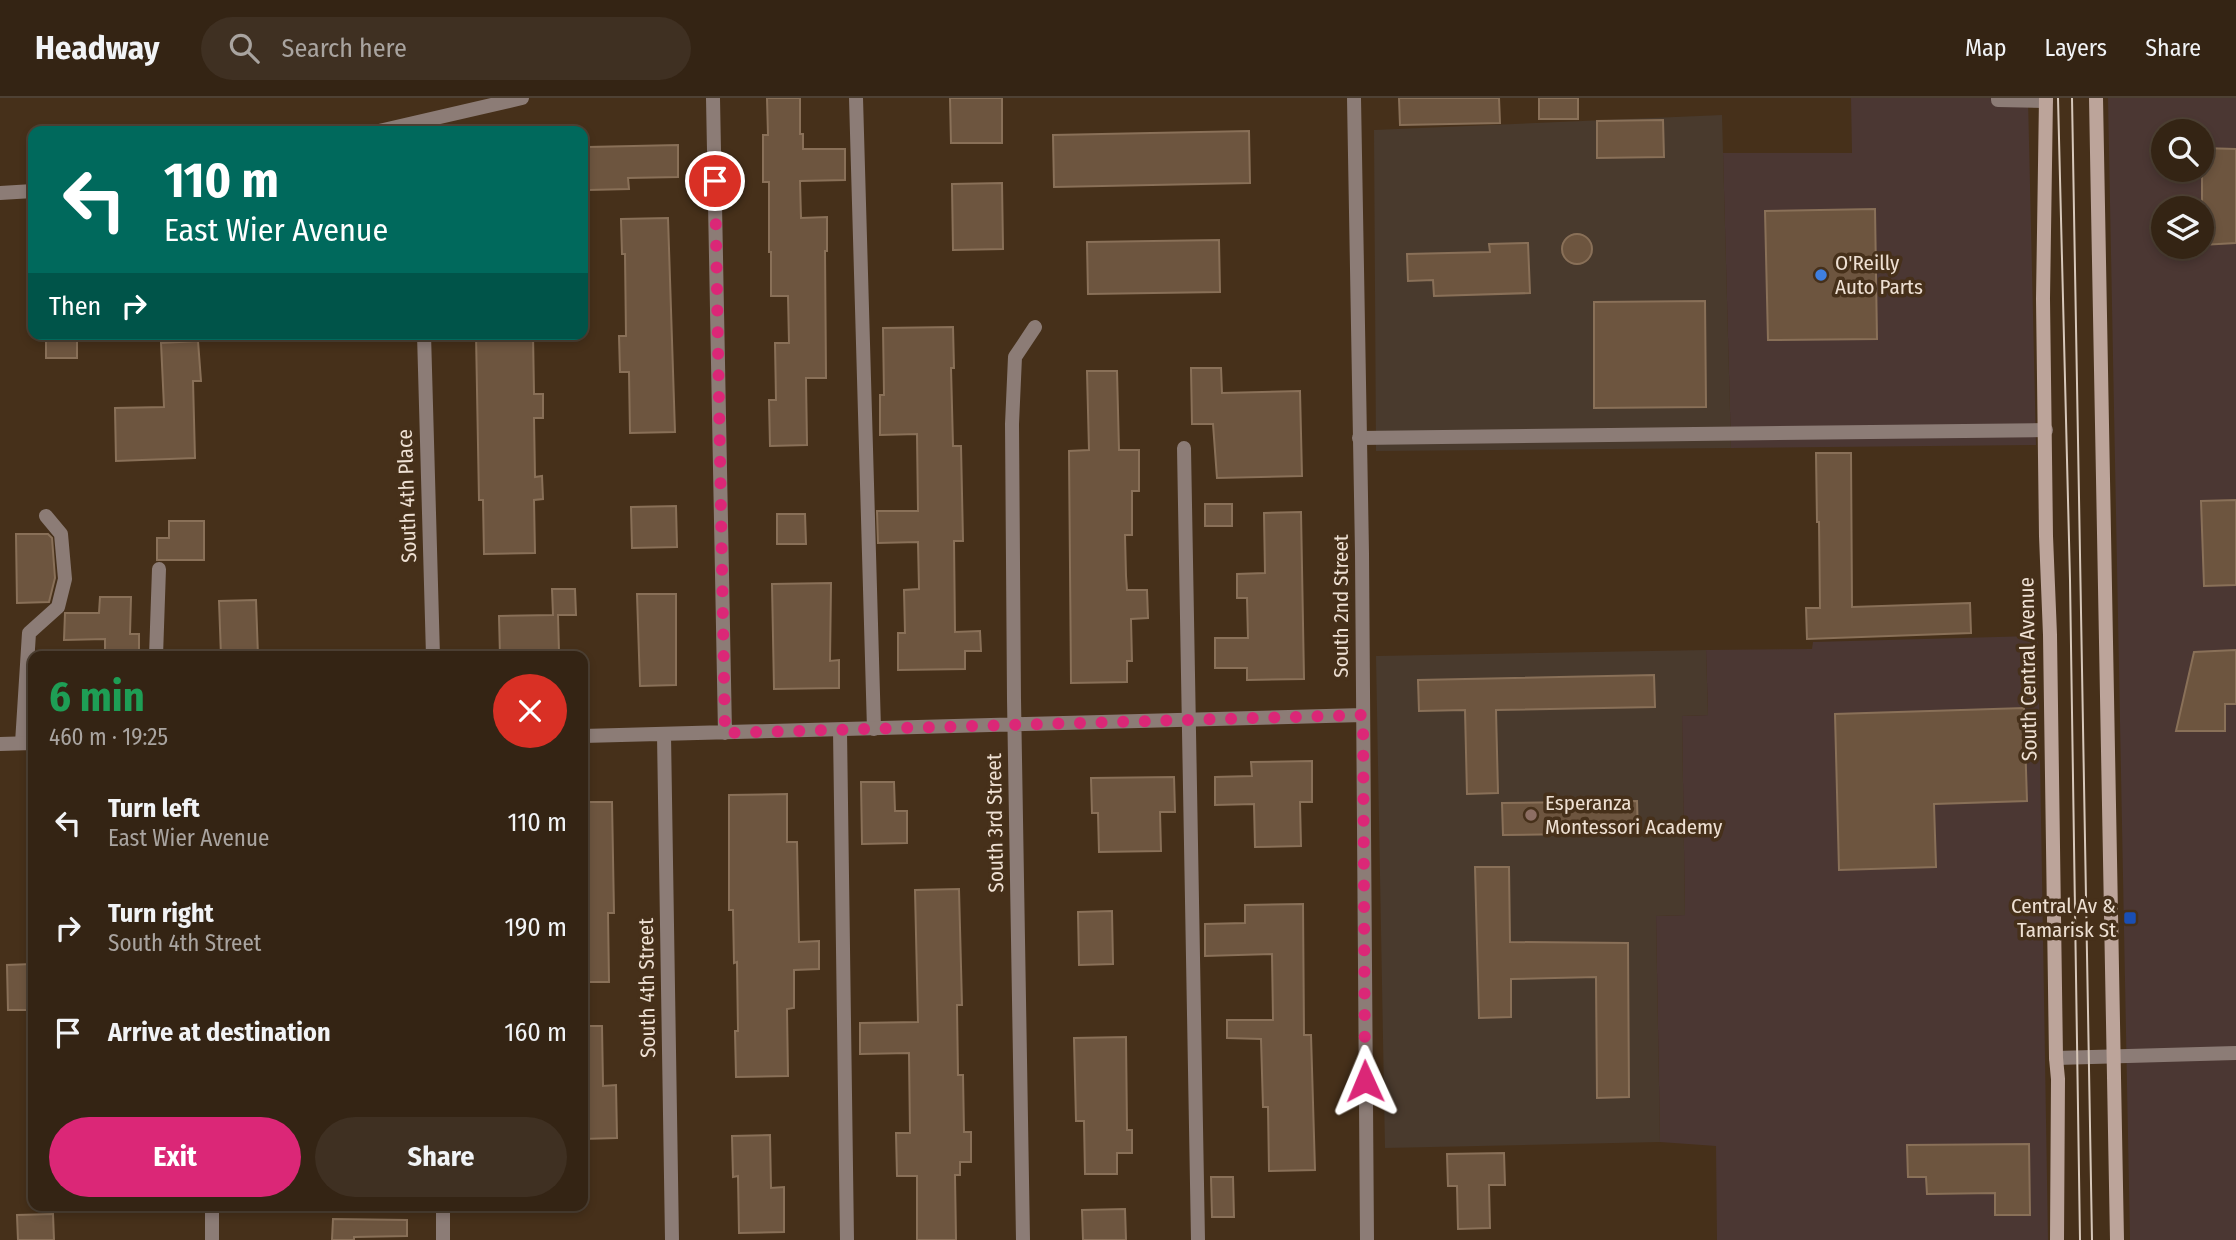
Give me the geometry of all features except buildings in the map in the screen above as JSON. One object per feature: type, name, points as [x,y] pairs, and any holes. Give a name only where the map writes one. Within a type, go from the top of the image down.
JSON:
[{"type":"main road","points":[[2096,98],[2117,1240]]},
{"type":"main road","name":"South Central Avenue","points":[[2046,99],[2043,286],[2050,740],[2056,932],[2057,1240]]},
{"type":"street","points":[[423,126],[522,98]]},
{"type":"street","points":[[713,98],[725,733]]},
{"type":"street","points":[[856,98],[874,729]]},
{"type":"street","name":"South 2nd Street","points":[[1353,98],[1363,715],[1367,1240]]},
{"type":"street","points":[[1998,98],[2046,99]]},
{"type":"street","points":[[0,192],[28,191]]},
{"type":"street","name":"South 3rd Street","points":[[1023,1240],[1014,726],[1013,397],[1016,357],[1035,327]]},
{"type":"street","name":"South 4th Place","points":[[424,340],[433,651]]},
{"type":"street","points":[[1359,439],[2046,430]]},
{"type":"street","points":[[1184,448],[1198,1240]]},
{"type":"street","points":[[29,651],[29,632],[58,607],[65,579],[61,534],[46,516]]},
{"type":"street","points":[[156,651],[159,569]]},
{"type":"street","points":[[588,736],[1363,715]]},
{"type":"street","points":[[840,730],[847,1240]]},
{"type":"street","name":"South 4th Street","points":[[664,734],[672,1240]]},
{"type":"street","points":[[0,744],[28,743]]},
{"type":"street","points":[[2056,1058],[2236,1053]]},
{"type":"street","points":[[212,1211],[212,1240]]},
{"type":"street","points":[[443,1211],[443,1240]]},
{"type":"shaded area","points":[[1851,98],[2028,98],[2036,445],[1731,448],[1723,153],[1852,153]]},
{"type":"shaded area","points":[[2108,98],[2236,98],[2236,1240],[2130,1240]]},
{"type":"shaded area","points":[[1722,115],[1731,448],[1376,451],[1374,130]]},
{"type":"shaded area","points":[[2038,636],[2048,1240],[1717,1240],[1716,1146],[1660,1142],[1656,916],[1685,915],[1682,716],[1708,715],[1706,650],[1812,649],[1813,642]]},
{"type":"shaded area","name":"Esperanza Montessori Academy","points":[[1706,650],[1708,715],[1682,716],[1685,915],[1656,916],[1660,1142],[1385,1148],[1376,656]]},
{"type":"tram line","points":[[2058,98],[2070,580],[2080,1240]]},
{"type":"tram line","points":[[2072,98],[2092,1240]]},
{"type":"place","name":"O'Reilly Auto Parts","points":[[1821,275]]},
{"type":"place","name":"Esperanza Montessori Academy","points":[[1531,815]]},
{"type":"place","name":"Central Av & Tamarisk St","points":[[2130,918]]},
{"type":"route","points":[[715,181],[725,733],[1363,715],[1365,1081]]}]
